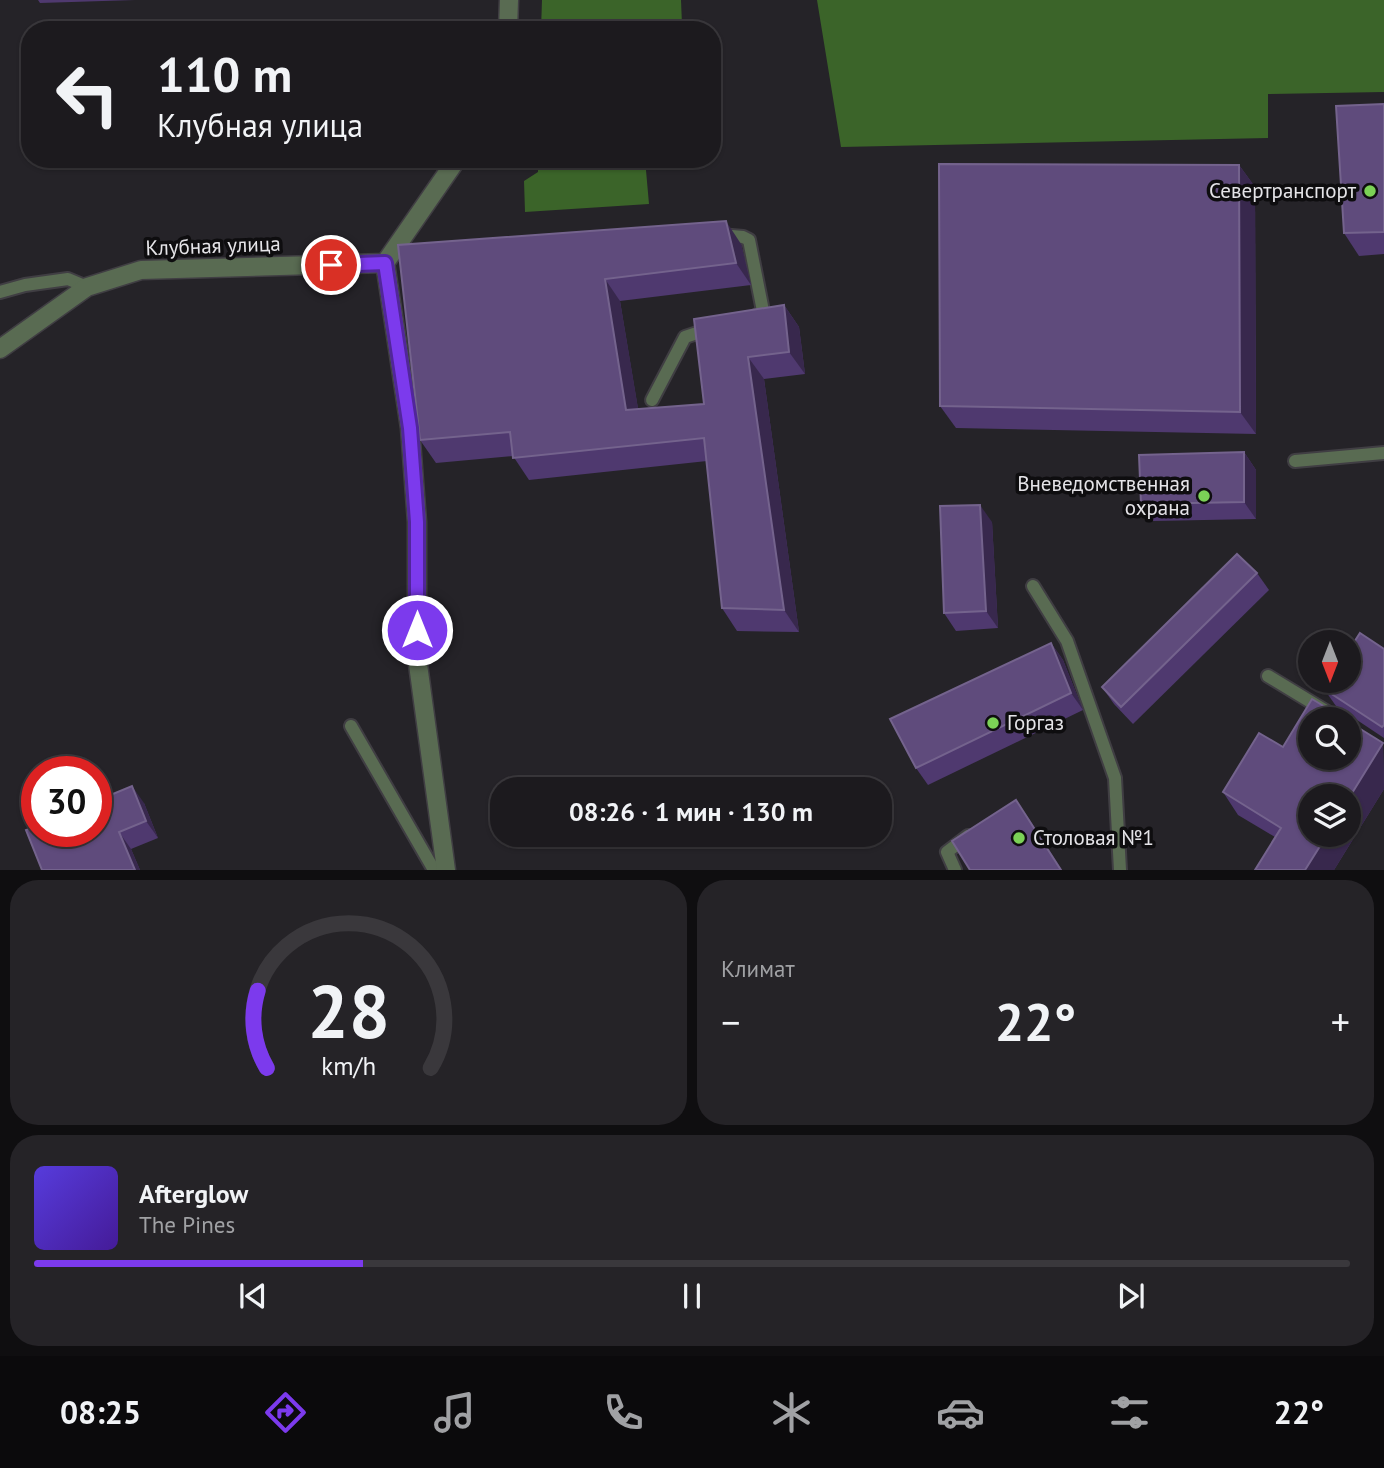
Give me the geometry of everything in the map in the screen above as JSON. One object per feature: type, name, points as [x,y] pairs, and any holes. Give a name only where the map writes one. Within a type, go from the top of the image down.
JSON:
[{"type":"street","points":[[508,21],[509,0]]},
{"type":"street","points":[[446,870],[416,657],[417,522],[392,263],[451,168]]},
{"type":"street","name":"Клубная улица","points":[[0,349],[87,287],[141,270],[392,263]]},
{"type":"lane","points":[[652,400],[685,337],[747,322],[764,311],[749,240],[725,235],[712,236]]},
{"type":"lane","points":[[0,292],[25,285],[68,279],[87,287]]},
{"type":"lane","points":[[1295,461],[1384,453]]},
{"type":"lane","points":[[1033,586],[1067,641],[1115,778],[1120,870]]},
{"type":"lane","points":[[1268,676],[1319,707]]},
{"type":"lane","points":[[351,726],[434,870]]},
{"type":"lane","points":[[955,870],[947,852],[971,834]]},
{"type":"green space","points":[[542,0],[681,0],[682,21],[541,21]]},
{"type":"green space","points":[[817,0],[1384,0],[1384,92],[1268,94],[1268,138],[841,147]]},
{"type":"green space","points":[[538,168],[646,168],[649,204],[525,212],[524,181],[538,172]]},
{"type":"building","points":[[1384,104],[1384,232],[1344,233],[1336,106]]},
{"type":"building","points":[[939,164],[1239,165],[1240,412],[940,406]]},
{"type":"building","points":[[726,221],[736,263],[605,279],[626,410],[704,404],[694,319],[784,305],[789,352],[748,357],[784,610],[722,608],[704,438],[513,458],[510,432],[420,440],[398,245]]},
{"type":"building","points":[[1244,452],[1244,502],[1141,504],[1139,455]]},
{"type":"building","points":[[980,505],[986,611],[944,613],[940,506]]},
{"type":"building","points":[[1237,554],[1257,573],[1121,707],[1102,687]]},
{"type":"building","points":[[1362,634],[1384,649],[1384,725],[1382,727],[1361,713],[1361,707],[1351,707],[1330,693],[1362,693]]},
{"type":"building","name":"Горгаз","points":[[1051,643],[1071,693],[916,768],[890,719]]},
{"type":"building","points":[[1312,699],[1325,707],[1307,707]]},
{"type":"building","points":[[1298,722],[1298,770],[1361,770],[1361,729],[1383,743],[1358,784],[1298,784],[1298,847],[1319,847],[1305,870],[1255,870],[1281,828],[1223,792],[1259,733],[1283,747]]},
{"type":"building","points":[[132,786],[146,821],[119,832],[135,870],[42,870],[33,847],[112,847],[112,794]]},
{"type":"building","name":"Столовая №1","points":[[1016,800],[1061,870],[970,870],[952,841]]},
{"type":"place","name":"Севертранспорт","points":[[1370,191]]},
{"type":"place","name":"Вневедомственная охрана","points":[[1204,496]]},
{"type":"place","name":"Горгаз","points":[[993,723]]},
{"type":"place","name":"Столовая №1","points":[[1019,838]]},
{"type":"route","points":[[331,265],[385,263],[410,428],[417,522],[417,630]]}]
